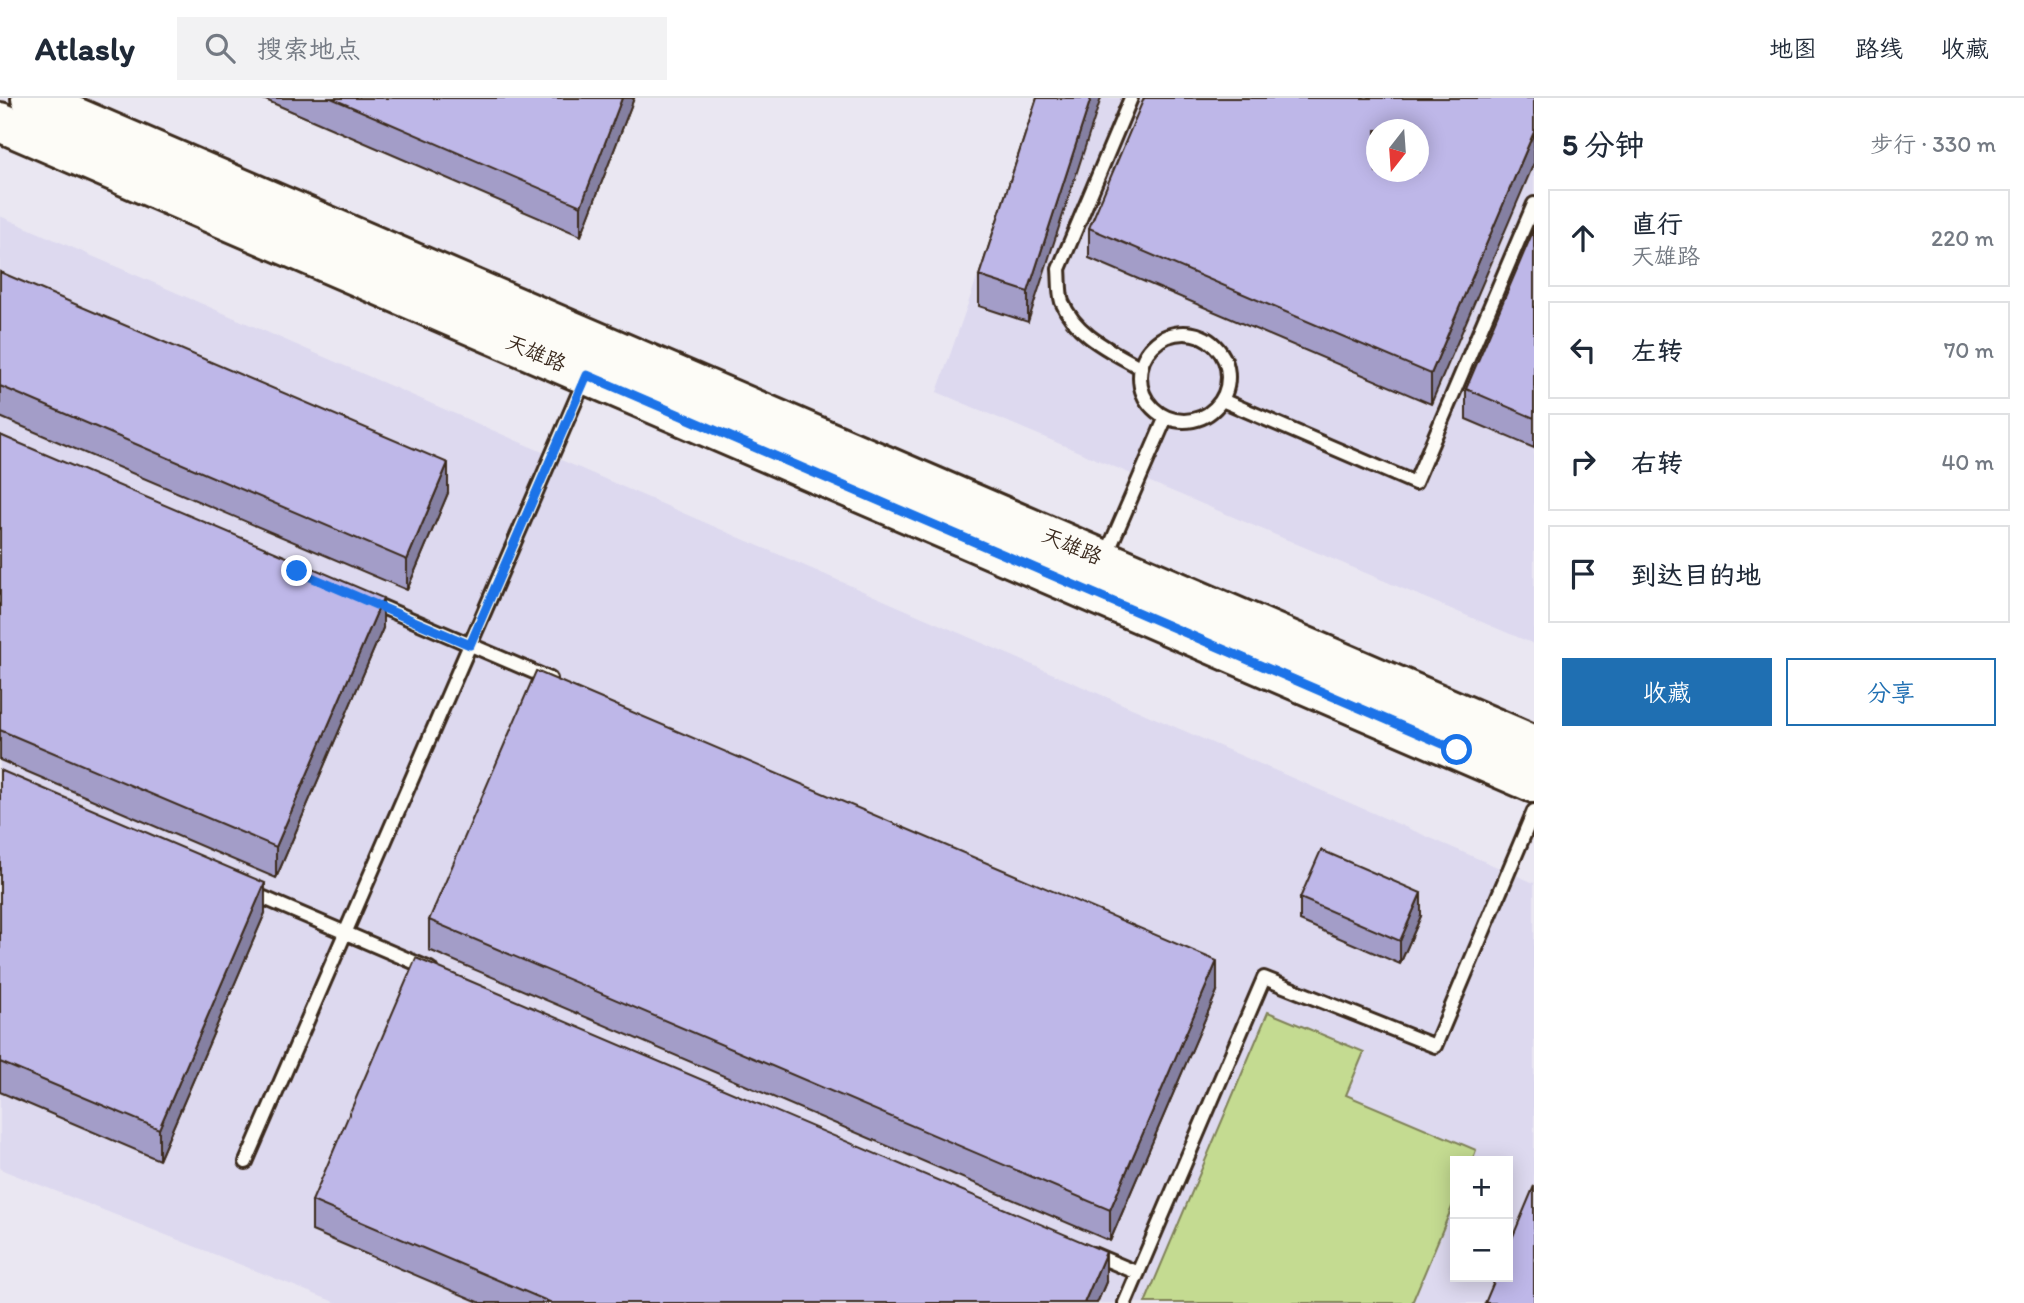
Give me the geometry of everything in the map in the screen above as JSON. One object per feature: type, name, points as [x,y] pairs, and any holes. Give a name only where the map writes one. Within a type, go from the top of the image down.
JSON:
[{"type":"main road","name":"天雄路","points":[[32,98],[1534,745]]},
{"type":"main road","name":"天雄路","points":[[0,122],[1534,783]]},
{"type":"lane","points":[[1131,98],[1059,269],[1061,300],[1072,319],[1090,338],[1141,368]]},
{"type":"lane","points":[[1222,400],[1415,483],[1534,204]]},
{"type":"lane","points":[[1185,333],[1200,336],[1213,344],[1226,364],[1227,389],[1222,400],[1214,410],[1191,421],[1166,417],[1154,409],[1140,382],[1141,368],[1147,354],[1157,343],[1170,336],[1185,333]]},
{"type":"lane","points":[[246,1162],[587,375]]},
{"type":"lane","points":[[1105,560],[1166,417]]},
{"type":"lane","points":[[356,596],[559,683]]},
{"type":"lane","points":[[1125,1303],[1264,978],[1435,1046],[1534,811]]},
{"type":"lane","points":[[243,889],[448,977]]},
{"type":"lane","points":[[1087,1251],[1138,1273]]},
{"type":"shaded area","points":[[1040,98],[1534,98],[1534,644],[937,392]]},
{"type":"shaded area","points":[[0,216],[1534,883],[1534,1303],[337,1303],[0,1169]]},
{"type":"green space","points":[[1268,1012],[1364,1052],[1346,1095],[1476,1150],[1474,1156],[1450,1156],[1450,1212],[1412,1303],[1145,1303]]},
{"type":"building","points":[[331,98],[622,98],[581,206]]},
{"type":"building","points":[[1037,98],[1091,98],[1028,292],[979,276]]},
{"type":"building","points":[[1144,98],[1534,98],[1534,132],[1431,374],[1089,228]]},
{"type":"building","points":[[1534,229],[1534,418],[1466,389]]},
{"type":"building","points":[[0,272],[448,463],[407,560],[0,386]]},
{"type":"building","points":[[0,435],[383,598],[276,847],[0,730]]},
{"type":"building","points":[[536,671],[1217,961],[1110,1210],[429,920]]},
{"type":"building","points":[[0,770],[265,883],[159,1129],[0,1062]]},
{"type":"building","points":[[1321,850],[1421,893],[1400,941],[1300,898]]},
{"type":"building","points":[[416,958],[1106,1252],[1084,1303],[552,1303],[312,1201]]},
{"type":"building","points":[[1534,1186],[1534,1303],[1485,1303],[1494,1282],[1513,1282],[1513,1236]]},
{"type":"route","points":[[297,571],[470,645],[587,375],[1457,750]]}]
